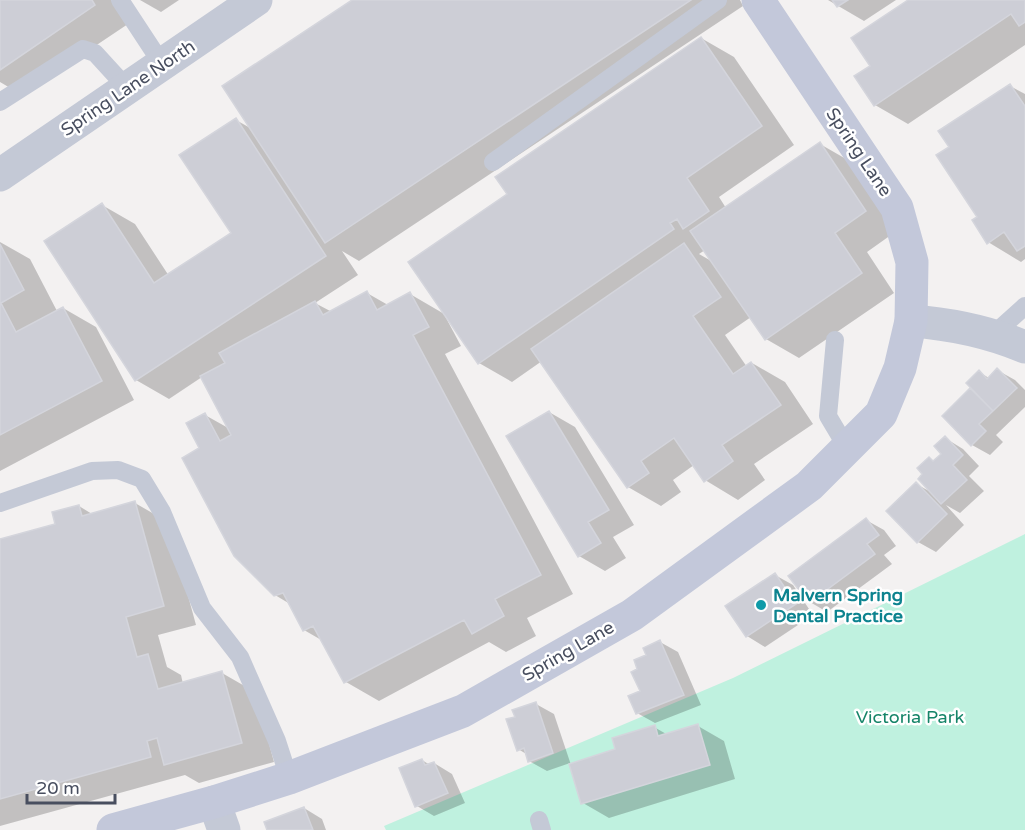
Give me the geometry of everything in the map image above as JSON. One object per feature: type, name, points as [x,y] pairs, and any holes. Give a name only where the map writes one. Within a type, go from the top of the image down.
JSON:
[{"type":"street","name":"Spring Lane North","points":[[4,164],[128,88],[256,0]]},
{"type":"street","name":"Spring Lane","points":[[113,830],[219,816],[289,778],[463,711],[632,615],[809,486],[881,414],[900,368],[911,321],[912,262],[897,208],[758,0]]},
{"type":"street","points":[[911,321],[955,324],[994,334],[1025,347]]},
{"type":"lane","points":[[120,0],[162,64]]},
{"type":"lane","points":[[493,162],[718,0]]},
{"type":"lane","points":[[0,102],[83,49],[95,53],[128,88]]},
{"type":"lane","points":[[994,334],[1025,306]]},
{"type":"lane","points":[[835,340],[828,416],[847,448]]},
{"type":"lane","points":[[0,503],[92,471],[118,470],[142,479],[162,512],[202,608],[240,657],[277,741],[289,778]]},
{"type":"green space","name":"Victoria Park","points":[[1025,534],[1025,830],[386,830],[384,826],[733,678]]},
{"type":"building","points":[[0,0],[92,0],[95,5],[0,70]]},
{"type":"building","points":[[352,0],[691,0],[325,243],[222,86]]},
{"type":"building","points":[[832,0],[848,0],[837,7]]},
{"type":"building","points":[[908,0],[1025,0],[1025,22],[1019,26],[1011,14],[874,106],[854,76],[870,66],[851,38]]},
{"type":"building","points":[[701,37],[762,126],[687,178],[709,211],[683,229],[677,219],[670,223],[674,229],[478,364],[408,262],[507,194],[495,177]]},
{"type":"building","points":[[1010,84],[1025,106],[1025,246],[1017,251],[1004,232],[987,244],[972,220],[977,217],[936,155],[949,147],[938,131]]},
{"type":"building","points":[[236,118],[326,256],[135,381],[44,241],[102,203],[154,283],[231,233],[179,155]]},
{"type":"building","points":[[820,142],[866,211],[835,233],[862,273],[765,340],[690,231]]},
{"type":"building","points":[[684,243],[721,297],[693,316],[733,374],[751,362],[781,405],[722,445],[733,461],[704,482],[674,438],[641,461],[649,473],[627,488],[531,349]]},
{"type":"building","points":[[0,244],[24,290],[1,303],[16,332],[63,307],[102,381],[0,435]]},
{"type":"building","points":[[367,291],[377,310],[410,292],[429,327],[413,335],[541,575],[495,599],[504,616],[472,634],[464,620],[344,683],[313,626],[303,631],[283,593],[274,596],[234,556],[182,458],[199,448],[186,423],[205,413],[220,441],[231,435],[200,376],[225,363],[219,353],[315,301],[323,315]]},
{"type":"building","points":[[997,368],[1017,388],[993,411],[966,383],[979,370],[987,379]]},
{"type":"building","points":[[970,388],[993,411],[979,424],[986,431],[971,446],[942,416]]},
{"type":"building","points":[[549,411],[609,510],[588,522],[601,543],[578,557],[506,436]]},
{"type":"building","points":[[945,436],[963,455],[953,465],[967,480],[941,504],[918,479],[922,474],[917,468],[929,457],[933,461],[941,454],[934,446]]},
{"type":"building","points":[[916,482],[947,514],[917,543],[886,511]]},
{"type":"building","points":[[135,501],[164,606],[126,617],[137,657],[148,654],[158,689],[222,671],[242,743],[164,765],[157,738],[147,741],[151,757],[0,799],[0,539],[55,524],[52,512],[79,505],[82,516]]},
{"type":"building","points":[[866,518],[879,535],[867,544],[875,554],[809,603],[788,576]]},
{"type":"building","name":"Malvern Spring Dental Practice","points":[[775,573],[796,604],[746,637],[725,606]]},
{"type":"building","points":[[660,640],[684,695],[636,714],[628,696],[640,691],[631,672],[637,669],[634,660],[646,655],[643,648]]},
{"type":"building","points":[[536,702],[553,753],[528,762],[524,748],[517,751],[506,719],[515,717],[512,710]]},
{"type":"building","points":[[698,724],[710,765],[581,804],[569,764],[615,749],[612,738],[655,725],[658,736]]},
{"type":"building","points":[[422,759],[425,765],[434,762],[448,793],[415,807],[399,768]]},
{"type":"building","points":[[304,807],[313,830],[267,830],[264,822]]},
{"type":"place","name":"Malvern Spring Dental Practice","points":[[761,605]]}]
